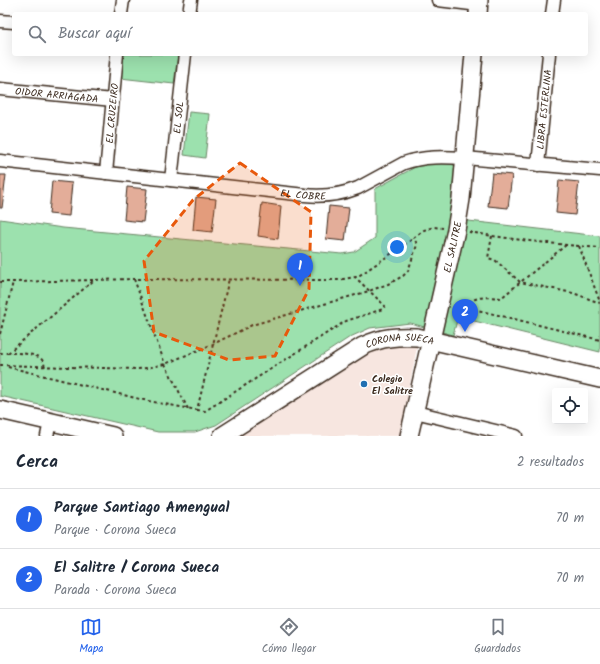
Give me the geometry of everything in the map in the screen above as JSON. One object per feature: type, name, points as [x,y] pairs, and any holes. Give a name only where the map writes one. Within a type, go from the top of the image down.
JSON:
[{"type":"street","points":[[121,12],[123,0]]},
{"type":"street","points":[[189,12],[191,0]]},
{"type":"street","points":[[438,0],[479,6]]},
{"type":"street","points":[[552,12],[554,0]]},
{"type":"street","points":[[0,21],[12,22]]},
{"type":"street","name":"EL CRUZEIRO","points":[[106,172],[117,56]]},
{"type":"street","name":"EL SOL","points":[[171,180],[185,56]]},
{"type":"street","name":"EL SALITRE","points":[[409,436],[456,230],[461,199],[474,56]]},
{"type":"street","name":"LIBRA ESTERLINA","points":[[538,165],[549,56]]},
{"type":"street","name":"OIDOR ARRIAGADA","points":[[0,89],[113,100]]},
{"type":"street","name":"EL COBRE","points":[[0,161],[314,196],[341,194],[358,188],[412,160],[434,157],[465,158],[600,170]]},
{"type":"street","name":"CORONA SUECA","points":[[222,436],[363,346],[380,339],[391,337],[417,337],[600,379]]},
{"type":"street","points":[[0,410],[48,429],[113,436]]},
{"type":"street","points":[[415,412],[516,436]]},
{"type":"path","points":[[0,282],[134,279],[337,280],[356,277],[424,230],[434,227],[492,236],[600,248]]},
{"type":"path","points":[[492,236],[488,258],[495,260],[520,282],[573,293],[600,302]]},
{"type":"path","points":[[1,366],[138,369],[164,364],[213,344],[252,325],[369,291],[403,276],[408,271],[417,245],[413,238]]},
{"type":"path","points":[[566,245],[501,298],[483,297],[467,302],[465,307],[600,340]]},
{"type":"path","points":[[579,246],[600,302]]},
{"type":"path","points":[[1,366],[188,409],[205,411],[346,321],[384,309],[385,306],[356,277]]},
{"type":"path","points":[[134,279],[164,364],[188,409]]},
{"type":"path","points":[[197,410],[229,279]]},
{"type":"path","points":[[8,353],[94,280]]},
{"type":"path","points":[[0,334],[14,282]]},
{"type":"path","points":[[0,353],[32,355],[40,358],[44,362],[45,367]]},
{"type":"highlighted area","points":[[240,163],[311,212],[309,289],[275,356],[229,360],[154,332],[144,261],[193,200]]},
{"type":"shaded area","name":"Colegio El Salitre","points":[[380,345],[417,347],[400,436],[230,436]]},
{"type":"green space","points":[[124,56],[178,56],[174,84],[120,78]]},
{"type":"green space","points":[[189,112],[210,114],[205,158],[184,155]]},
{"type":"green space","points":[[440,161],[457,166],[451,219],[600,236],[600,352],[458,317],[453,335],[410,323],[370,328],[350,337],[216,425],[195,432],[158,432],[0,396],[0,219],[63,228],[342,254],[354,252],[375,238],[375,189],[417,166]]},
{"type":"building","points":[[492,173],[512,175],[508,208],[488,206]]},
{"type":"building","points":[[0,175],[6,175],[2,208],[0,208]]},
{"type":"building","points":[[559,180],[579,182],[575,215],[556,213]]},
{"type":"building","points":[[52,181],[72,183],[69,216],[49,214]]},
{"type":"building","points":[[127,187],[147,189],[143,222],[124,220]]},
{"type":"building","points":[[196,197],[216,199],[212,232],[193,230]]},
{"type":"building","points":[[262,203],[281,206],[278,239],[258,236]]},
{"type":"building","points":[[329,206],[349,208],[345,241],[326,239]]},
{"type":"place","name":"Parque Santiago Amengual","points":[[300,286]]},
{"type":"place","name":"El Salitre / Corona Sueca","points":[[465,332]]},
{"type":"place","name":"Colegio El Salitre","points":[[364,384]]}]
